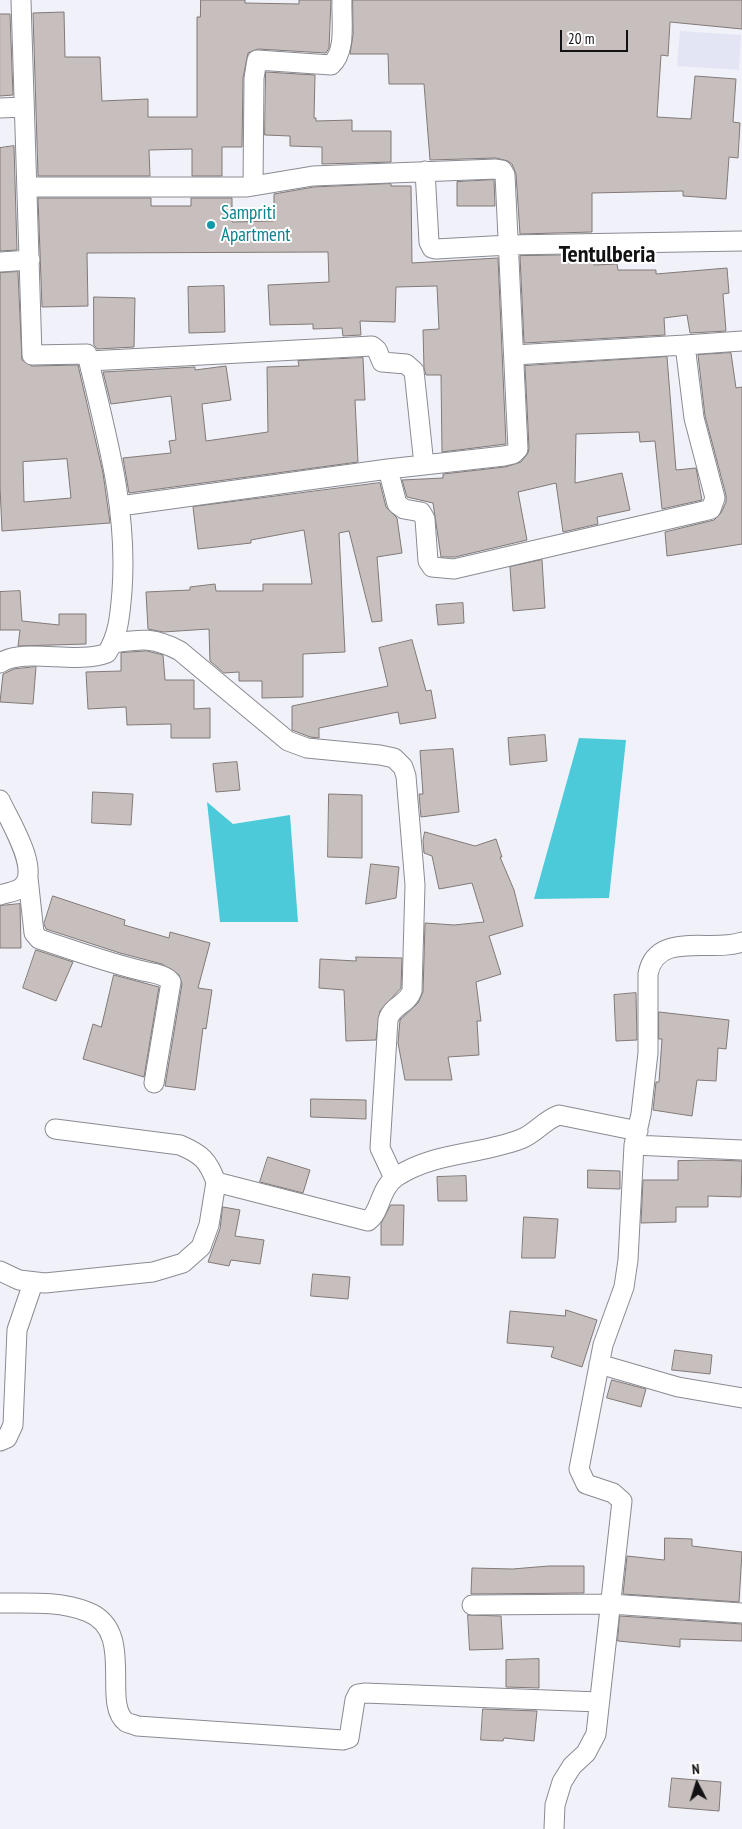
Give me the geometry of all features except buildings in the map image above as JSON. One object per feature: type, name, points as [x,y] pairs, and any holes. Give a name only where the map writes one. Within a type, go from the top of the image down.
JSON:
[{"type":"street","points":[[0,663],[15,657],[94,658],[107,653],[113,643],[120,617],[125,554],[120,506],[110,444],[87,354],[32,355],[21,0]]},
{"type":"street","points":[[253,186],[254,78],[257,60],[331,65],[338,58],[341,50],[342,0]]},
{"type":"street","points":[[0,108],[24,107]]},
{"type":"street","points":[[28,187],[253,186],[313,176],[496,169],[502,170],[505,175],[518,449],[513,454],[388,469],[120,506]]},
{"type":"street","points":[[425,172],[429,242],[432,248],[742,241]]},
{"type":"street","points":[[0,262],[30,260]]},
{"type":"street","points":[[514,355],[742,341]]},
{"type":"street","points":[[89,361],[372,346],[377,350],[382,362],[406,364],[414,371],[424,465]]},
{"type":"street","points":[[388,469],[398,504],[404,509],[421,512],[425,518],[428,561],[432,567],[440,569],[454,568],[711,509],[715,498],[694,418],[685,346]]},
{"type":"street","points":[[113,643],[145,638],[162,642],[180,651],[288,741],[307,748],[394,758],[403,767],[406,776],[415,885],[412,991],[405,1002],[393,1009],[388,1020],[380,1148],[394,1178]]},
{"type":"street","points":[[2,808],[29,862],[28,878],[34,933],[39,939],[129,968],[161,975],[168,978],[171,982],[154,1084]]},
{"type":"street","points":[[0,895],[20,889],[28,878]]},
{"type":"street","points":[[554,1829],[555,1805],[562,1782],[572,1766],[586,1754],[596,1734],[622,1502],[612,1493],[586,1484],[579,1468],[604,1345],[624,1287],[627,1269],[636,1138],[648,1053],[648,974],[650,962],[663,951],[685,945],[731,946],[742,942]]},
{"type":"street","points":[[216,1182],[368,1221],[374,1217],[382,1193],[394,1178],[414,1167],[433,1161],[504,1145],[524,1138],[548,1118],[559,1114],[636,1138],[742,1150]]},
{"type":"street","points":[[0,1271],[19,1280],[33,1283],[153,1272],[183,1263],[201,1247],[209,1225],[216,1182],[210,1165],[196,1152],[180,1145],[55,1129]]},
{"type":"street","points":[[0,1441],[8,1438],[13,1425],[16,1330],[33,1283]]},
{"type":"street","points":[[600,1364],[678,1387],[742,1398]]},
{"type":"street","points":[[0,1603],[58,1604],[89,1612],[105,1622],[113,1638],[119,1711],[126,1722],[137,1726],[343,1740],[349,1738],[355,1700],[358,1694],[364,1693],[599,1702]]},
{"type":"street","points":[[472,1605],[610,1604],[742,1613]]},
{"type":"shaded area","points":[[680,31],[741,35],[739,70],[677,66]]},
{"type":"water","points":[[579,738],[626,740],[609,898],[534,899]]},
{"type":"water","points":[[207,802],[233,824],[290,815],[298,922],[220,922]]},
{"type":"place","name":"Sampriti Apartment","points":[[211,225]]},
{"type":"district","name":"Tentulberia","points":[[607,255]]}]
